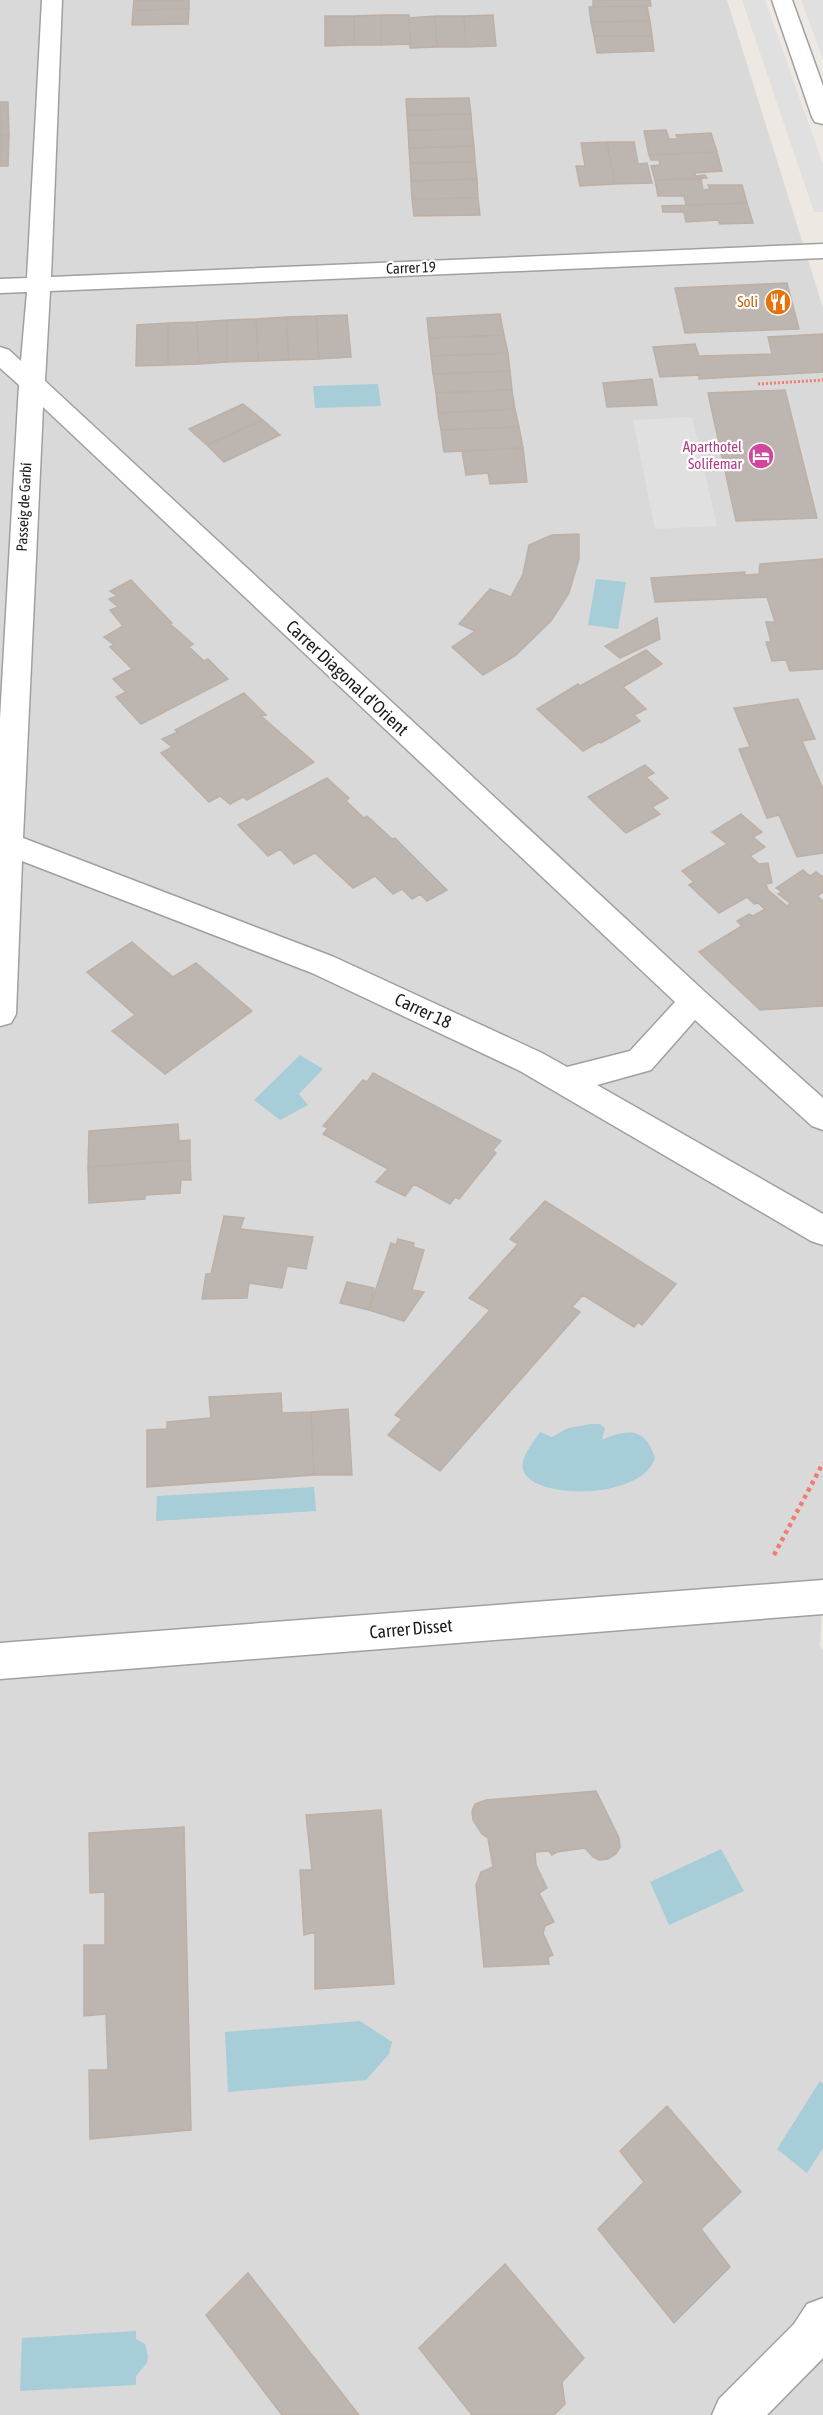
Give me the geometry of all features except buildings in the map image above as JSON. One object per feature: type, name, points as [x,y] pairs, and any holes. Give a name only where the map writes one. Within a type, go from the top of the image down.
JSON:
[{"type":"street","name":"Passeig de Garbí","points":[[0,1014],[4,842],[31,382],[39,284],[52,0]]},
{"type":"street","points":[[782,0],[823,117]]},
{"type":"street","name":"Carrer 19","points":[[0,286],[823,251]]},
{"type":"street","name":"Carrer Diagonal d'Orient","points":[[0,355],[694,1001],[823,1116]]},
{"type":"street","name":"Carrer 18","points":[[4,842],[323,965],[531,1062],[823,1231]]},
{"type":"street","points":[[563,1081],[640,1061],[694,1001]]},
{"type":"street","name":"Carrer Disset","points":[[0,1661],[823,1597]]},
{"type":"street","points":[[735,2415],[819,2335]]},
{"type":"path","points":[[759,384],[823,380]]},
{"type":"path","points":[[769,1564],[823,1463]]},
{"type":"shaded area","points":[[0,0],[727,0],[823,308],[823,1594],[820,1646],[823,1650],[823,2415],[0,2415]]},
{"type":"shaded area","points":[[742,0],[765,0],[823,164],[823,212],[814,212]]},
{"type":"shaded area","points":[[801,0],[823,0],[823,59]]},
{"type":"shaded area","points":[[692,417],[717,526],[655,529],[633,420]]},
{"type":"water","points":[[378,384],[381,406],[315,408],[313,386]]},
{"type":"water","points":[[596,579],[626,582],[618,629],[588,625]]},
{"type":"water","points":[[300,1055],[323,1069],[299,1094],[308,1105],[280,1120],[254,1100]]},
{"type":"water","points":[[600,1424],[605,1428],[602,1440],[620,1434],[635,1433],[647,1441],[655,1458],[646,1472],[630,1482],[609,1489],[586,1491],[544,1486],[530,1479],[523,1469],[523,1464],[528,1450],[540,1432],[552,1437],[568,1428]]},
{"type":"water","points":[[314,1487],[316,1511],[156,1521],[157,1496]]},
{"type":"water","points":[[721,1849],[744,1891],[669,1925],[650,1882]]},
{"type":"water","points":[[360,2021],[392,2042],[389,2054],[366,2080],[228,2092],[225,2032]]},
{"type":"water","points":[[820,2081],[823,2084],[823,2148],[807,2173],[777,2149]]},
{"type":"water","points":[[136,2331],[136,2339],[145,2344],[148,2356],[147,2363],[136,2376],[136,2385],[20,2391],[22,2338]]},
{"type":"place","name":"Soli","points":[[778,302]]},
{"type":"place","name":"Aparthotel Solifemar","points":[[761,456]]}]
